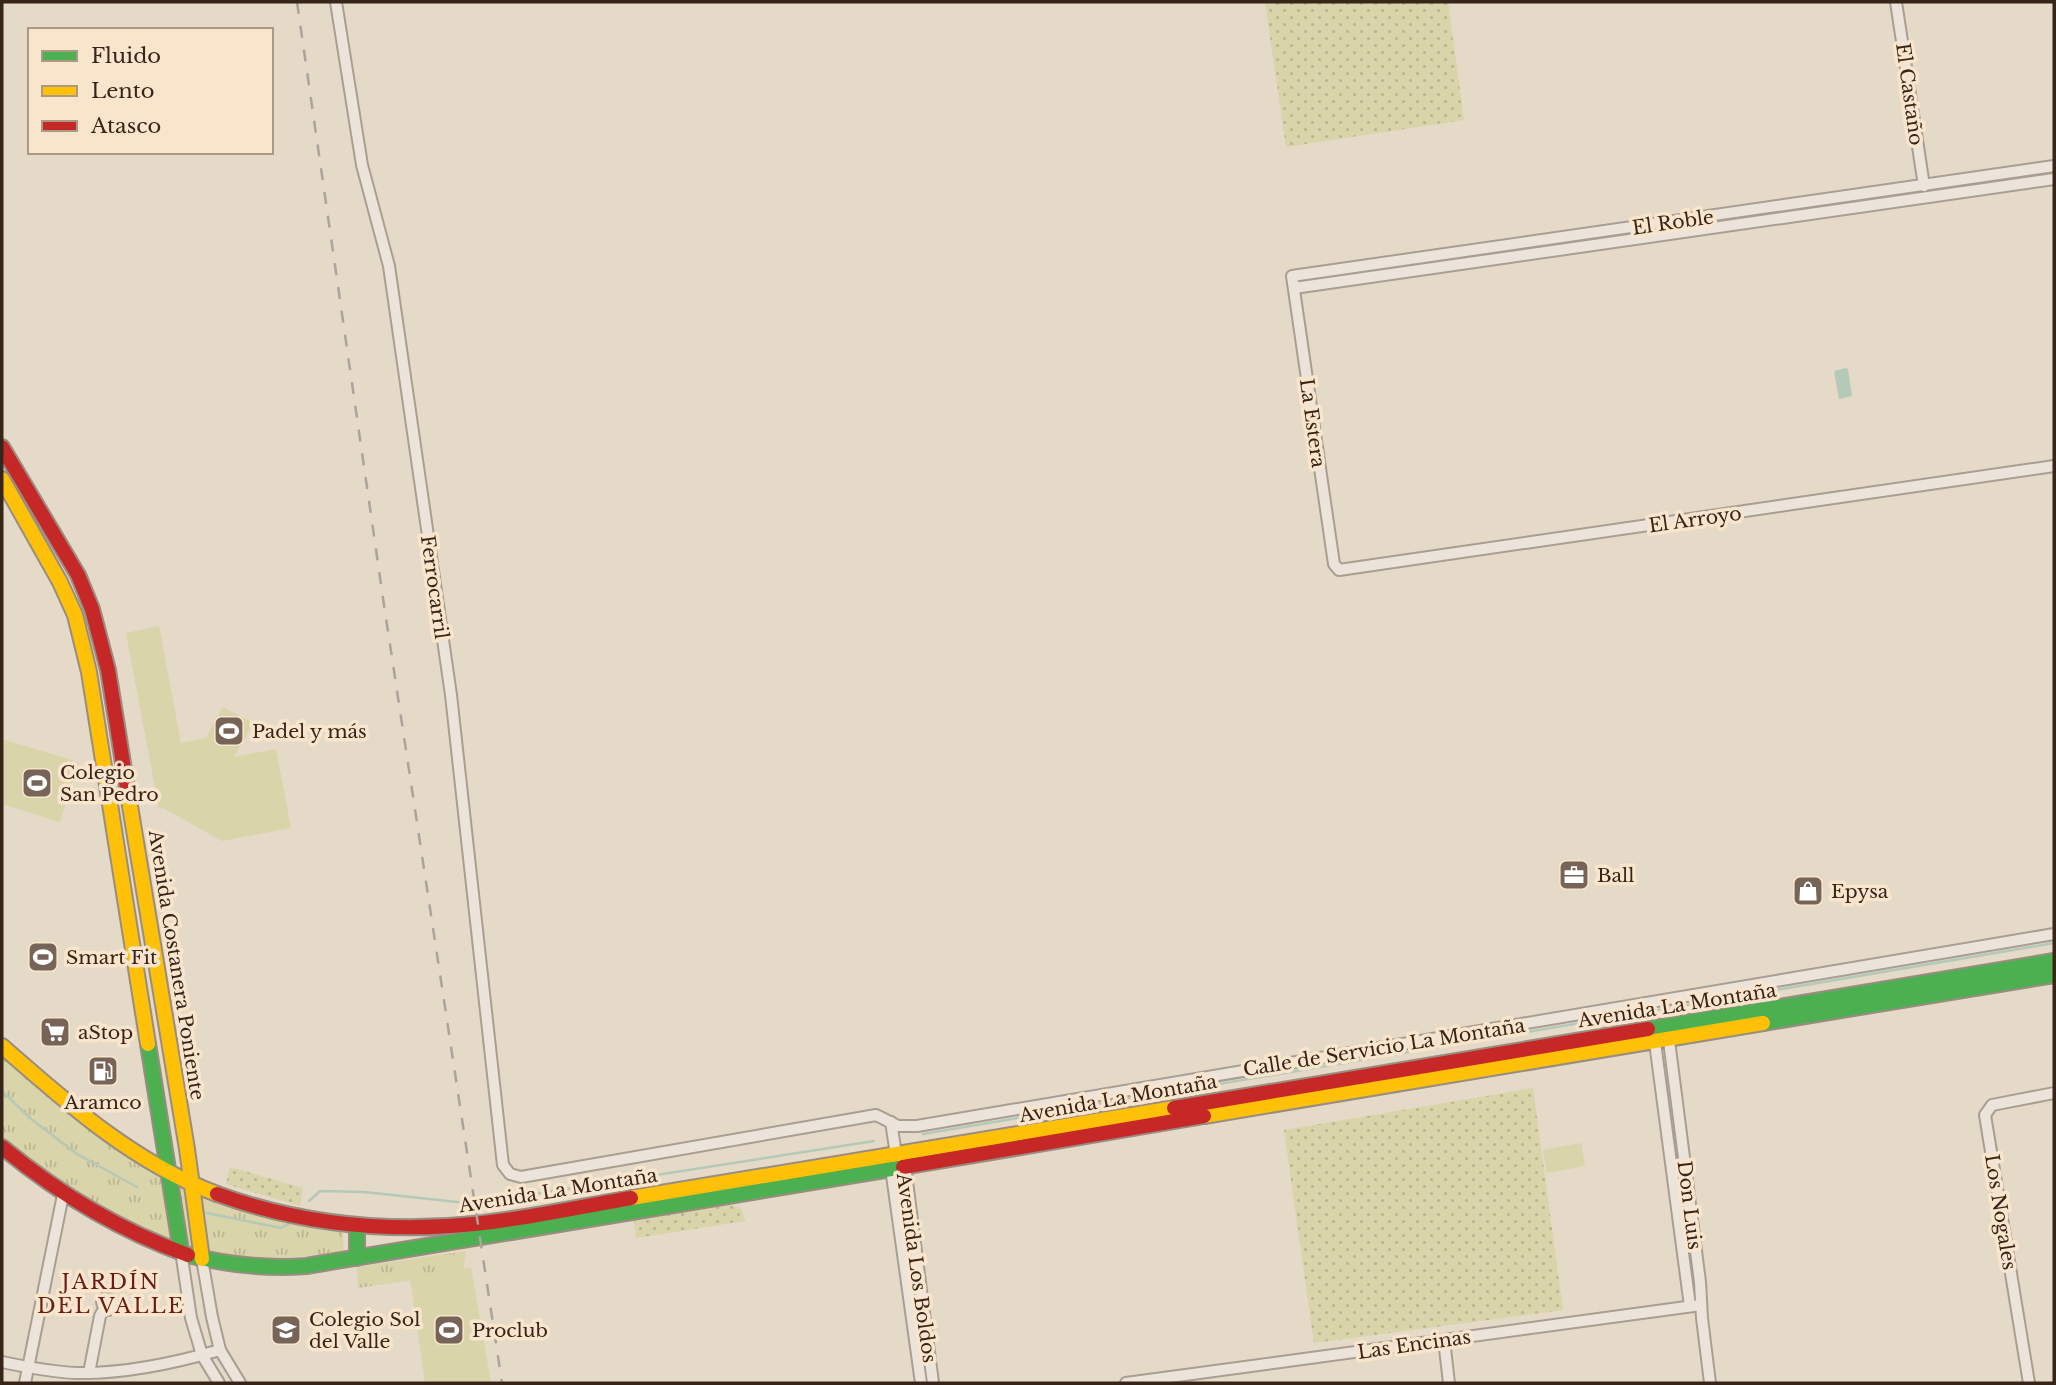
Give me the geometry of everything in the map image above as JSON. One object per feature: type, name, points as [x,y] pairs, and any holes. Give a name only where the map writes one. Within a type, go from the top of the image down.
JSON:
[{"type":"main road","name":"Avenida Costanera Poniente","points":[[2,447],[78,575],[92,609],[108,670],[187,1149],[202,1259]]},
{"type":"main road","points":[[19,475],[7,472],[3,482],[44,552],[75,615],[89,672],[181,1251]]},
{"type":"main road","name":"Avenida La Montaña","points":[[1740,1021],[2054,961]]},
{"type":"main road","name":"Avenida La Montaña","points":[[2,1147],[63,1195],[113,1224],[202,1259],[239,1266],[277,1268],[357,1258],[897,1163],[1661,1034],[2054,975]]},
{"type":"main road","name":"Avenida La Montaña","points":[[2,1046],[90,1121],[122,1144],[169,1171],[239,1201],[310,1221],[357,1227],[415,1229],[476,1224],[897,1163]]},
{"type":"main road","points":[[357,1227],[357,1258]]},
{"type":"street","name":"Ferrocarril","points":[[336,2],[362,165],[392,292],[451,695],[503,1165],[510,1174]]},
{"type":"street","name":"El Castaño","points":[[1896,2],[1924,186]]},
{"type":"street","name":"El Roble","points":[[1292,276],[2054,166]]},
{"type":"street","name":"El Roble","points":[[1294,288],[2054,179]]},
{"type":"street","points":[[1784,206],[1786,219]]},
{"type":"street","name":"La Estera","points":[[1292,276],[1336,569]]},
{"type":"street","name":"El Arroyo","points":[[1336,569],[2054,466]]},
{"type":"street","name":"Calle de Servicio La Montaña","points":[[510,1174],[521,1178],[876,1115],[906,1128],[2054,934]]},
{"type":"street","points":[[1661,1034],[1695,1306],[1710,1383]]},
{"type":"street","name":"Los Nogales","points":[[2029,1383],[1985,1115],[1992,1105],[2054,1093]]},
{"type":"street","name":"Avenida Los Boldos","points":[[891,1122],[933,1383]]},
{"type":"street","name":"Avenida Los Boldos","points":[[897,1163],[921,1383]]},
{"type":"street","points":[[25,1383],[63,1195]]},
{"type":"street","points":[[181,1251],[191,1318],[202,1355],[219,1383]]},
{"type":"street","name":"Avenida Costanera Poniente","points":[[202,1259],[220,1350],[240,1383]]},
{"type":"street","name":"Las Encinas","points":[[1126,1383],[1188,1379],[1444,1340],[1695,1306]]},
{"type":"street","points":[[89,1373],[104,1308]]},
{"type":"street","points":[[1444,1340],[1450,1383]]},
{"type":"street","points":[[2,1362],[60,1372],[89,1373],[121,1370],[220,1350]]},
{"type":"green space","points":[[1265,2],[1448,2],[1464,120],[1286,147]]},
{"type":"green space","name":"Padel y más","points":[[159,626],[181,743],[206,738],[223,707],[253,723],[234,757],[276,749],[291,828],[222,841],[163,808],[159,809],[126,633]]},
{"type":"green space","name":"Colegio San Pedro","points":[[2,739],[78,762],[60,822],[2,804]]},
{"type":"green space","points":[[2,1056],[56,1099],[213,1193],[342,1228],[344,1251],[268,1258],[221,1255],[168,1240],[86,1204],[45,1177],[2,1137]]},
{"type":"green space","points":[[1533,1088],[1563,1310],[1314,1343],[1284,1130]]},
{"type":"green space","points":[[1581,1143],[1585,1166],[1547,1173],[1543,1150]]},
{"type":"green space","points":[[230,1167],[303,1188],[300,1206],[226,1184]]},
{"type":"green space","points":[[731,1204],[741,1208],[745,1221],[636,1238],[634,1221]]},
{"type":"green space","points":[[466,1251],[463,1273],[358,1288],[357,1267]]},
{"type":"green space","name":"Proclub","points":[[471,1267],[491,1383],[425,1383],[410,1277]]},
{"type":"shaded area","points":[[1846,368],[1852,396],[1839,399],[1834,371]]},
{"type":"waterway","points":[[923,1134],[2054,943]]},
{"type":"waterway","points":[[2,1091],[31,1119],[77,1154],[137,1187]]},
{"type":"waterway","points":[[489,1201],[874,1141]]},
{"type":"waterway","points":[[309,1201],[320,1191],[364,1192],[467,1203]]},
{"type":"waterway","points":[[207,1213],[281,1228],[292,1222]]},
{"type":"railway","points":[[297,2],[384,605],[502,1383]]},
{"type":"traffic: fast","points":[[1648,1029],[2054,961]]},
{"type":"traffic: fast","points":[[1763,1023],[2054,975]]},
{"type":"traffic: fast","points":[[148,1044],[181,1251]]},
{"type":"traffic: fast","points":[[188,1255],[247,1265],[306,1266],[903,1167]]},
{"type":"traffic: fast","points":[[357,1227],[357,1258]]},
{"type":"traffic: slow","points":[[2,479],[60,582],[75,615],[89,672],[148,1044]]},
{"type":"traffic: slow","points":[[127,788],[187,1149],[202,1259]]},
{"type":"traffic: slow","points":[[1204,1116],[1763,1023]]},
{"type":"traffic: slow","points":[[2,1046],[77,1110],[130,1149],[158,1166],[217,1194]]},
{"type":"traffic: slow","points":[[631,1198],[1174,1108]]},
{"type":"traffic: jam","points":[[2,447],[78,575],[92,609],[108,670],[127,788]]},
{"type":"traffic: jam","points":[[1174,1108],[1648,1029]]},
{"type":"traffic: jam","points":[[903,1167],[1204,1116]]},
{"type":"traffic: jam","points":[[2,1147],[45,1180],[90,1209],[137,1234],[188,1255]]},
{"type":"traffic: jam","points":[[217,1194],[280,1213],[312,1219],[344,1224],[408,1227],[494,1222],[631,1198]]},
{"type":"place","name":"Padel y más","points":[[229,731]]},
{"type":"place","name":"Colegio San Pedro","points":[[37,783]]},
{"type":"place","name":"Ball","points":[[1574,875]]},
{"type":"place","name":"Epysa","points":[[1808,891]]},
{"type":"place","name":"Smart Fit","points":[[43,957]]},
{"type":"place","name":"aStop","points":[[55,1032]]},
{"type":"place","name":"Aramco","points":[[103,1071]]},
{"type":"place","name":"Colegio Sol del Valle","points":[[286,1330]]},
{"type":"place","name":"Proclub","points":[[449,1330]]},
{"type":"district","name":"JARDÍN DEL VALLE","points":[[111,1294]]}]
